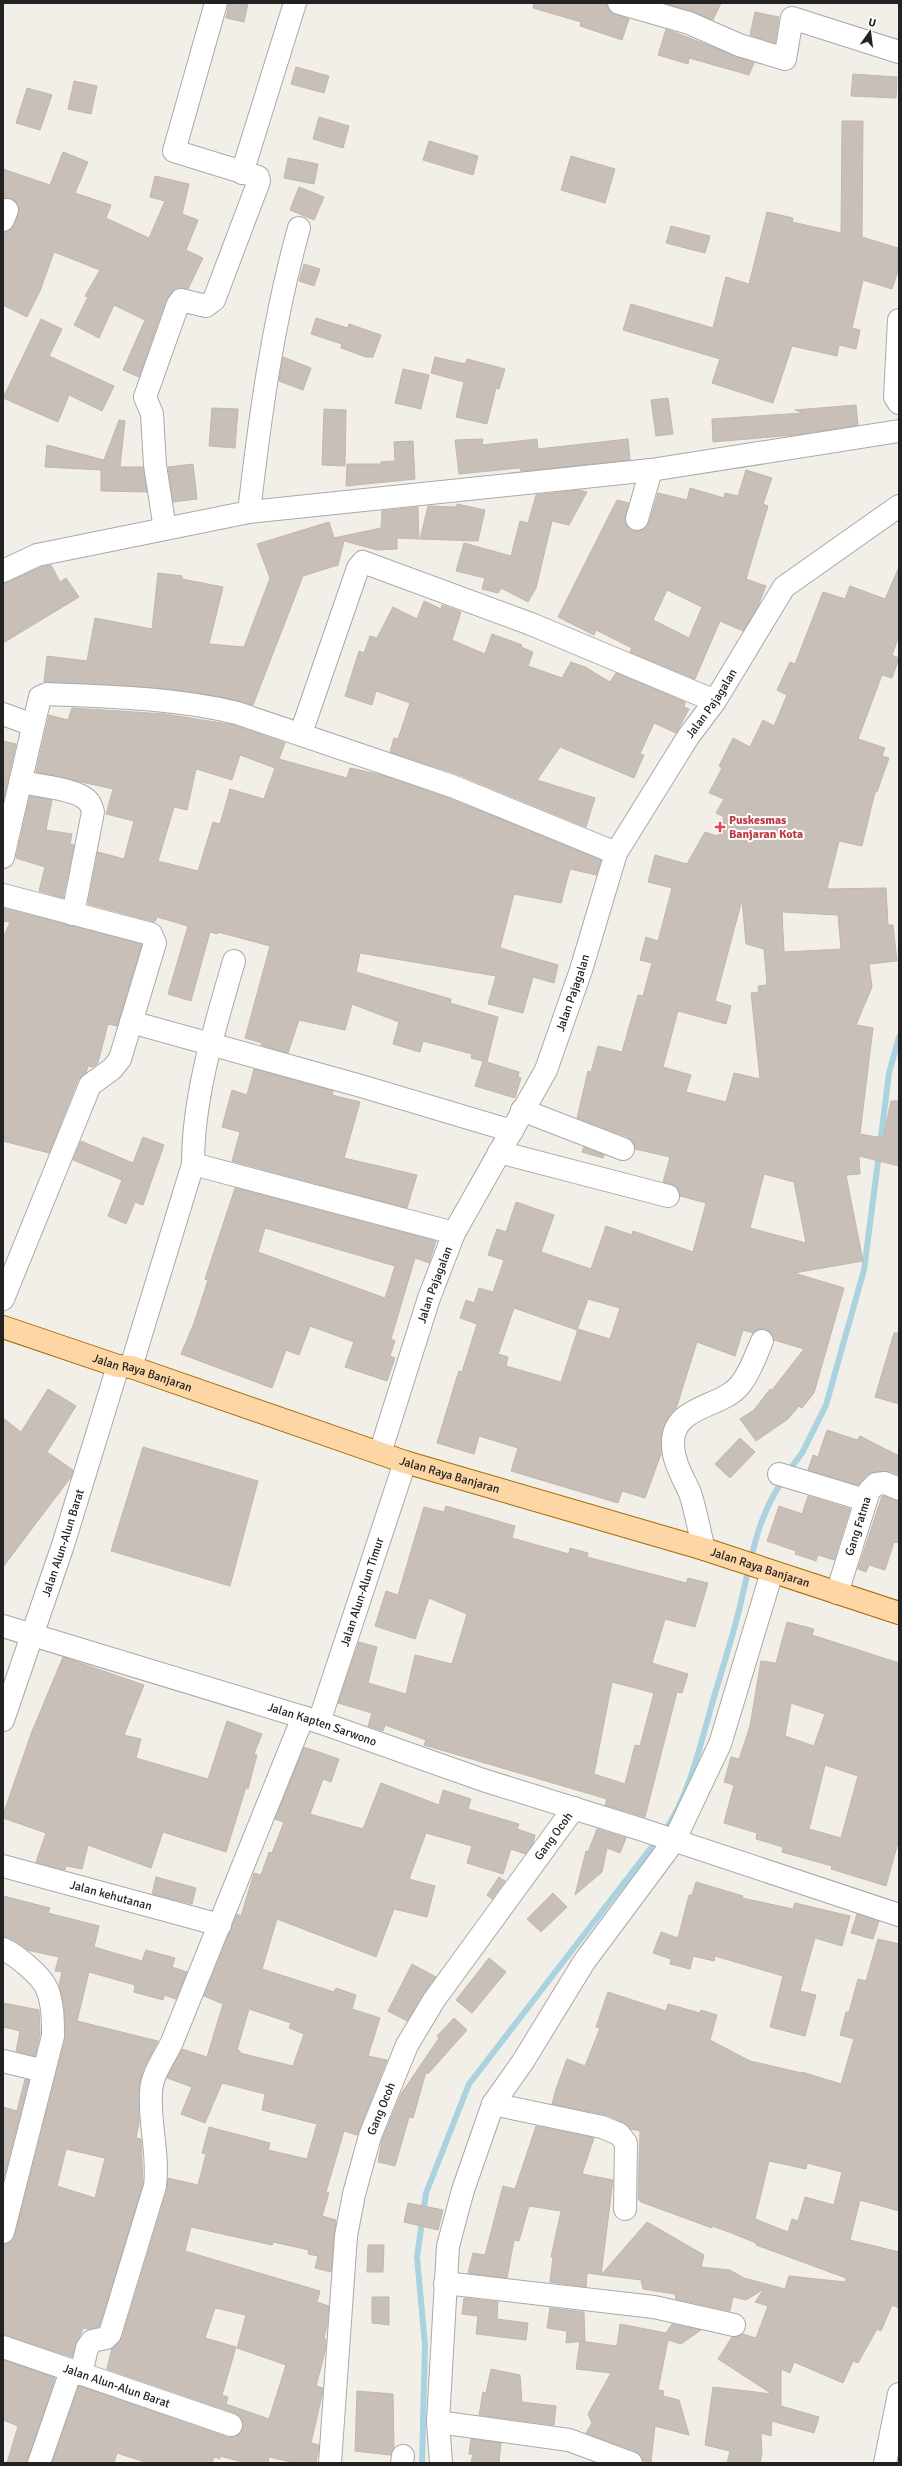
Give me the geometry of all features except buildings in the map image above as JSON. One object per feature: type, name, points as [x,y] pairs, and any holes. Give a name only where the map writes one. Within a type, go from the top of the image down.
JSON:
[{"type":"main road","name":"Jalan Raya Banjaran","points":[[3,1327],[124,1366],[405,1462],[713,1553],[899,1613]]},
{"type":"street","points":[[165,529],[156,465],[152,414],[145,397],[178,304],[181,300],[186,300],[206,306],[214,300],[259,181],[258,177],[174,151],[216,3]]},
{"type":"street","points":[[242,173],[296,3]]},
{"type":"street","points":[[619,3],[689,23],[739,45],[785,59],[792,18],[899,52]]},
{"type":"street","points":[[249,512],[260,416],[281,298],[299,228]]},
{"type":"street","points":[[899,320],[896,397],[899,403]]},
{"type":"street","points":[[3,570],[37,555],[249,512],[652,470],[899,432]]},
{"type":"street","points":[[637,520],[652,470]]},
{"type":"street","name":"Jalan Pajagalan","points":[[380,1453],[429,1298],[454,1233],[512,1131],[522,1110],[546,1070],[581,970],[616,853],[688,737],[715,701],[784,587],[816,564],[838,551],[899,506]]},
{"type":"street","points":[[301,733],[358,568],[361,563],[365,562],[532,624],[715,701]]},
{"type":"street","points":[[3,857],[40,696],[47,694],[112,697],[210,706],[301,733],[452,786],[616,853]]},
{"type":"street","points":[[3,714],[33,724]]},
{"type":"street","points":[[20,782],[71,792],[83,796],[89,802],[93,812],[73,914]]},
{"type":"street","points":[[3,895],[151,934],[155,943],[117,1064],[90,1085],[3,1299]]},
{"type":"street","name":"Jalan Alun-Alun Barat","points":[[3,1720],[193,1164],[193,1134],[210,1046],[234,961]]},
{"type":"street","points":[[131,1022],[210,1046],[360,1086],[512,1131]]},
{"type":"street","points":[[522,1110],[623,1149]]},
{"type":"street","points":[[499,1152],[668,1196]]},
{"type":"street","points":[[193,1164],[454,1233]]},
{"type":"street","points":[[713,1553],[690,1494],[677,1466],[674,1437],[682,1420],[696,1410],[728,1397],[741,1385],[762,1341]]},
{"type":"street","name":"Jalan Alun-Alun Timur","points":[[311,1720],[405,1462]]},
{"type":"street","points":[[779,1474],[865,1500]]},
{"type":"street","name":"Gang Fatma","points":[[837,1593],[869,1491],[876,1484],[885,1484],[899,1489]]},
{"type":"street","points":[[441,2463],[438,2422],[448,2246],[463,2190],[493,2104],[522,2063],[584,1962],[668,1839],[720,1744],[767,1571]]},
{"type":"street","name":"Jalan Kapten Sarwono","points":[[3,1626],[311,1720],[483,1780],[640,1829],[899,1915]]},
{"type":"street","points":[[39,2463],[87,2348],[92,2340],[106,2338],[110,2334],[155,2186],[157,2168],[151,2092],[154,2078],[172,2042],[236,1884],[311,1720]]},
{"type":"street","name":"Gang Ocoh","points":[[330,2463],[346,2236],[354,2194],[370,2136],[407,2045],[434,2000],[574,1808]]},
{"type":"street","name":"Jalan kehutanan","points":[[3,1866],[220,1925]]},
{"type":"street","points":[[3,1949],[10,1952],[30,1969],[47,1988],[53,2013],[54,2036],[3,2232]]},
{"type":"street","points":[[3,2061],[44,2071]]},
{"type":"street","points":[[493,2104],[602,2127],[619,2134],[626,2143],[625,2209]]},
{"type":"street","points":[[445,2283],[654,2307],[734,2325]]},
{"type":"street","name":"Jalan Alun-Alun Barat","points":[[3,2347],[231,2425]]},
{"type":"street","points":[[885,2463],[899,2394]]},
{"type":"street","points":[[438,2422],[569,2440],[631,2463]]},
{"type":"waterway","points":[[880,1145],[889,1073],[899,1037]]},
{"type":"waterway","points":[[788,1472],[802,1453],[826,1405],[864,1270],[879,1154]]},
{"type":"waterway","points":[[663,1833],[680,1803],[694,1768],[734,1629],[760,1525],[766,1510],[783,1480]]},
{"type":"waterway","points":[[422,2463],[425,2345],[417,2257],[426,2193],[469,2084],[657,1840]]},
{"type":"place","name":"Puskesmas Banjaran Kota","points":[[720,827]]}]
